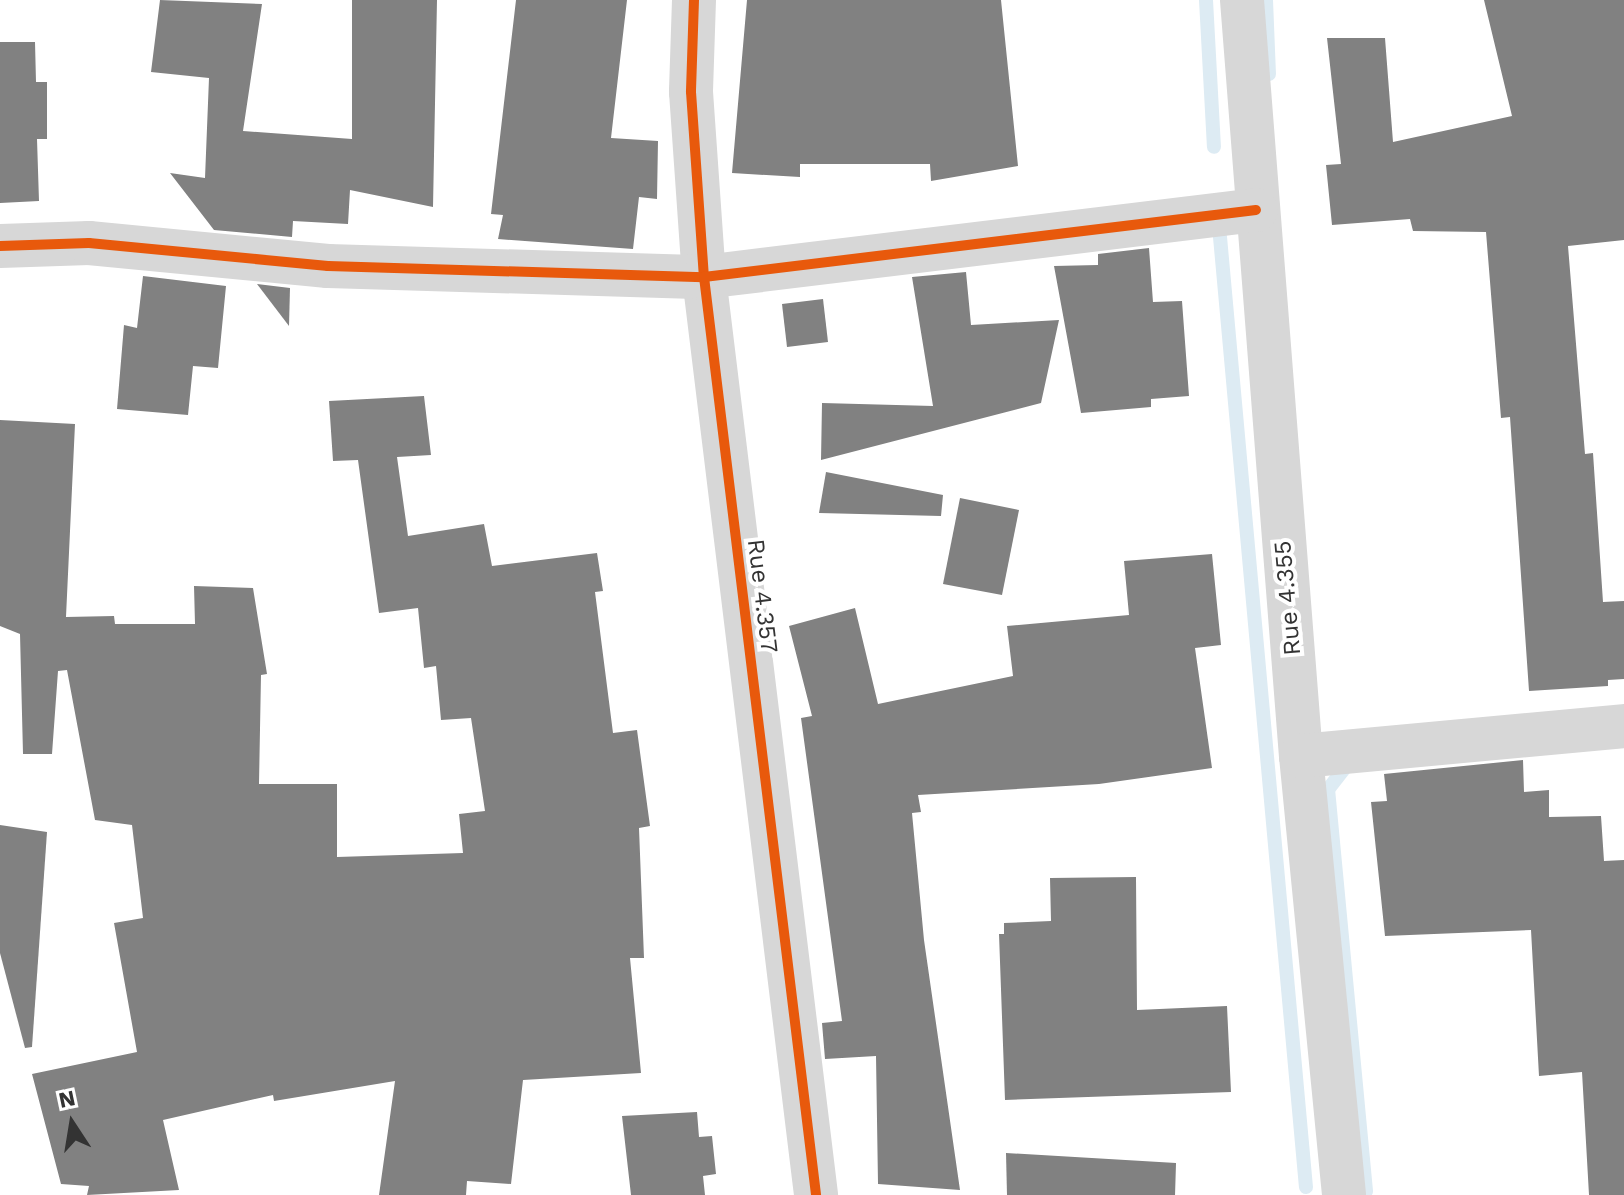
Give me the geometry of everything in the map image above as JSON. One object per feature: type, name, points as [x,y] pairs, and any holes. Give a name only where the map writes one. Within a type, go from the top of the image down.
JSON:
[{"type":"street","name":"Rue 4.357","points":[[694,0],[691,92],[704,277],[816,1195]]},
{"type":"street","name":"Rue 4.355","points":[[1242,0],[1301,756],[1344,1195]]},
{"type":"street","points":[[0,246],[89,243],[328,266],[704,277],[1256,210]]},
{"type":"street","points":[[1301,756],[1624,726]]},
{"type":"building","points":[[160,0],[262,4],[243,131],[352,139],[352,0],[437,0],[433,207],[350,190],[348,224],[293,221],[292,237],[214,230],[170,173],[205,178],[209,78],[151,72]]},
{"type":"building","points":[[516,0],[627,0],[611,138],[658,141],[657,199],[639,197],[633,249],[498,239],[503,215],[491,214]]},
{"type":"building","points":[[747,0],[1001,0],[1018,166],[931,181],[930,164],[800,164],[800,177],[732,173]]},
{"type":"building","points":[[1484,0],[1624,0],[1624,240],[1568,246],[1585,454],[1593,453],[1603,602],[1624,601],[1624,679],[1608,680],[1608,686],[1529,691],[1510,417],[1501,418],[1486,232],[1413,231],[1410,219],[1332,225],[1326,165],[1341,164],[1327,38],[1385,38],[1393,142],[1512,116]]},
{"type":"building","points":[[0,42],[35,42],[36,82],[47,82],[47,139],[37,139],[39,201],[0,203]]},
{"type":"building","points":[[1149,248],[1153,302],[1182,301],[1189,396],[1151,399],[1151,407],[1081,413],[1054,266],[1098,265],[1098,254]]},
{"type":"building","points":[[966,272],[971,325],[1059,320],[1041,403],[821,460],[822,403],[933,406],[912,277]]},
{"type":"building","points":[[143,276],[226,286],[218,368],[193,366],[188,415],[117,409],[124,325],[137,328]]},
{"type":"building","points":[[257,284],[290,288],[289,326]]},
{"type":"building","points":[[823,299],[828,342],[787,347],[782,304]]},
{"type":"building","points":[[424,396],[431,455],[397,457],[408,536],[484,524],[492,566],[597,553],[603,591],[595,592],[613,733],[637,730],[650,826],[639,828],[644,958],[630,958],[641,1073],[523,1080],[511,1184],[467,1181],[466,1195],[379,1195],[395,1081],[274,1101],[273,1095],[163,1120],[179,1190],[87,1195],[89,1186],[61,1184],[32,1074],[137,1052],[114,923],[143,918],[132,825],[95,820],[67,670],[58,671],[52,754],[23,754],[20,634],[0,626],[0,420],[75,424],[66,617],[114,616],[115,624],[195,624],[194,586],[253,588],[267,674],[261,675],[259,784],[337,784],[337,857],[463,853],[459,814],[485,811],[471,718],[441,720],[436,666],[424,668],[418,608],[379,613],[358,460],[333,461],[329,401]]},
{"type":"building","points":[[826,472],[943,495],[941,516],[819,513]]},
{"type":"building","points":[[960,498],[1019,510],[1002,595],[943,584]]},
{"type":"building","points":[[1212,554],[1221,645],[1195,648],[1212,768],[1099,784],[918,795],[921,812],[912,813],[924,940],[960,1190],[878,1184],[876,1056],[825,1059],[822,1023],[842,1021],[801,718],[812,716],[789,626],[855,608],[878,704],[1013,676],[1007,626],[1129,615],[1124,561]]},
{"type":"building","points":[[1523,760],[1524,792],[1549,790],[1549,817],[1601,816],[1604,861],[1624,860],[1624,1195],[1589,1195],[1582,1072],[1539,1076],[1531,930],[1385,936],[1371,802],[1387,801],[1384,774]]},
{"type":"building","points":[[0,825],[47,832],[32,1047],[25,1048],[0,953]]},
{"type":"building","points":[[1136,877],[1137,1010],[1227,1006],[1231,1092],[1005,1100],[999,934],[1004,934],[1004,923],[1051,921],[1050,878]]},
{"type":"building","points":[[697,1112],[699,1137],[712,1136],[716,1174],[703,1176],[705,1195],[631,1195],[622,1116]]},
{"type":"building","points":[[1006,1153],[1176,1163],[1175,1195],[1007,1195]]},
{"type":"waterway","points":[[1206,0],[1214,147]]},
{"type":"waterway","points":[[1266,0],[1269,74]]},
{"type":"waterway","points":[[1220,237],[1306,1187]]},
{"type":"waterway","points":[[1351,760],[1328,789],[1366,1191]]},
{"type":"cycle path","points":[[694,0],[691,92],[704,277],[816,1195]]},
{"type":"cycle path","points":[[0,246],[89,243],[328,266],[704,277],[1256,210]]}]
